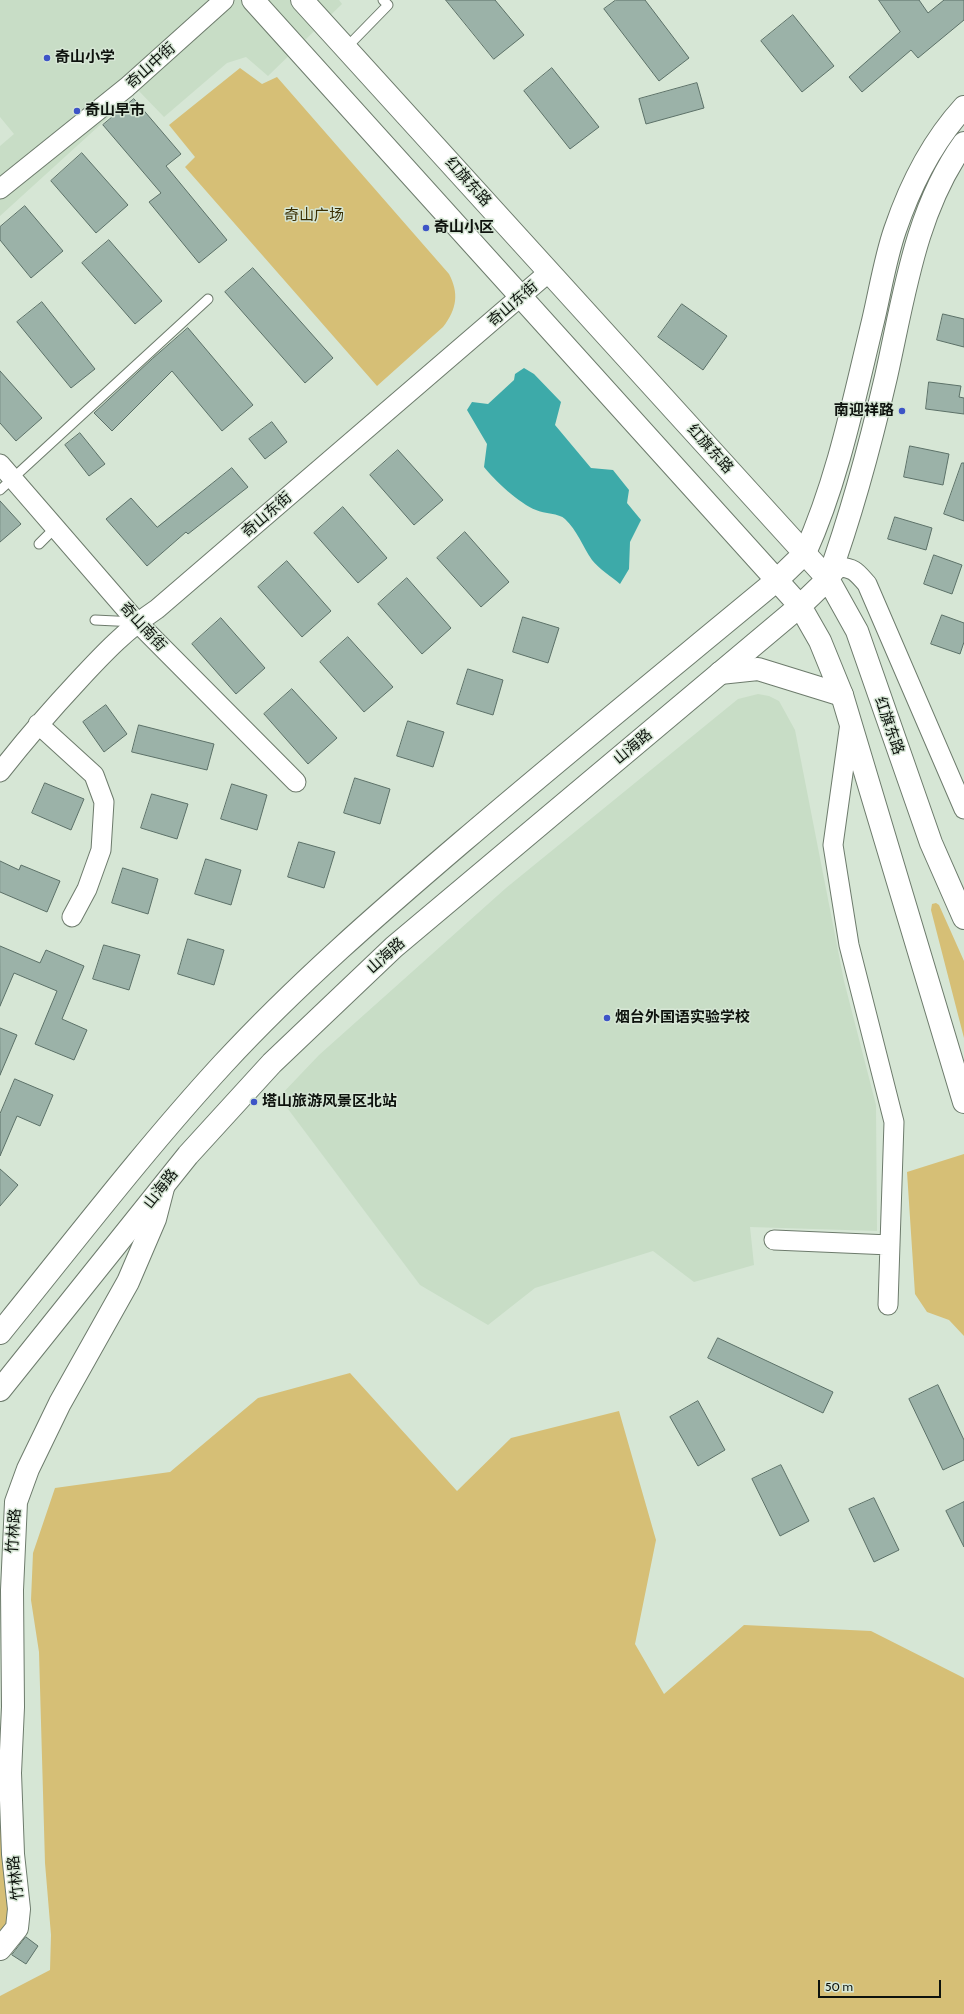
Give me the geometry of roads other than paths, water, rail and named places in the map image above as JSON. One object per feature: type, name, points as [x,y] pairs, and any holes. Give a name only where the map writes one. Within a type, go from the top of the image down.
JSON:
[{"type":"main road","points":[[253,0],[318,70],[800,606],[820,640],[850,719],[964,1102]]},
{"type":"main road","name":"红旗东路","points":[[302,0],[828,579],[856,631],[931,843],[964,918]]},
{"type":"main road","points":[[0,1333],[163,1132],[198,1092],[320,968],[366,924],[777,580],[805,553],[818,524],[833,479],[853,404],[894,232],[920,169],[937,142],[964,107]]},
{"type":"main road","points":[[828,579],[846,529],[878,410],[924,216],[953,159],[964,143]]},
{"type":"main road","name":"山海路","points":[[0,1390],[188,1155],[272,1063],[394,948],[800,606],[828,579]]},
{"type":"main road","points":[[720,673],[758,669],[842,695]]},
{"type":"main road","name":"竹林路","points":[[0,1949],[17,1928],[19,1909],[13,1854],[10,1772],[12,1707],[12,1590],[16,1502],[28,1469],[60,1403],[128,1282],[155,1219],[163,1188]]},
{"type":"street","name":"奇山中街","points":[[0,189],[127,87],[224,0]]},
{"type":"street","name":"奇山东街","points":[[0,772],[38,724],[114,642],[137,622],[158,609],[549,272]]},
{"type":"street","name":"奇山南街","points":[[0,464],[6,484],[54,529],[137,622],[296,782]]},
{"type":"street","points":[[828,579],[840,567],[850,568],[857,572],[867,584],[964,808]]},
{"type":"street","points":[[850,719],[833,845],[850,945],[894,1122],[888,1305]]},
{"type":"street","points":[[38,724],[94,776],[104,802],[101,850],[87,889],[72,917]]},
{"type":"street","points":[[774,1240],[890,1245]]},
{"type":"lane","points":[[346,48],[388,5],[383,0]]},
{"type":"lane","points":[[6,484],[208,299]]},
{"type":"lane","points":[[39,544],[54,529]]},
{"type":"lane","points":[[95,620],[137,622]]},
{"type":"water","points":[[524,368],[534,374],[561,402],[555,425],[591,468],[613,470],[629,490],[627,503],[641,520],[630,542],[629,569],[620,584],[592,560],[576,533],[565,519],[539,511],[523,503],[501,485],[484,467],[487,444],[467,410],[472,402],[488,404],[514,380],[515,374]]},
{"type":"place","name":"奇山小学","points":[[47,58]]},
{"type":"place","name":"奇山早市","points":[[77,111]]},
{"type":"place","name":"奇山小区","points":[[426,228]]},
{"type":"place","name":"南迎祥路","points":[[902,411]]},
{"type":"place","name":"烟台外国语实验学校","points":[[607,1018]]},
{"type":"place","name":"塔山旅游风景区北站","points":[[254,1102]]},
{"type":"park label","name":"奇山广场","points":[[314,216]]}]
